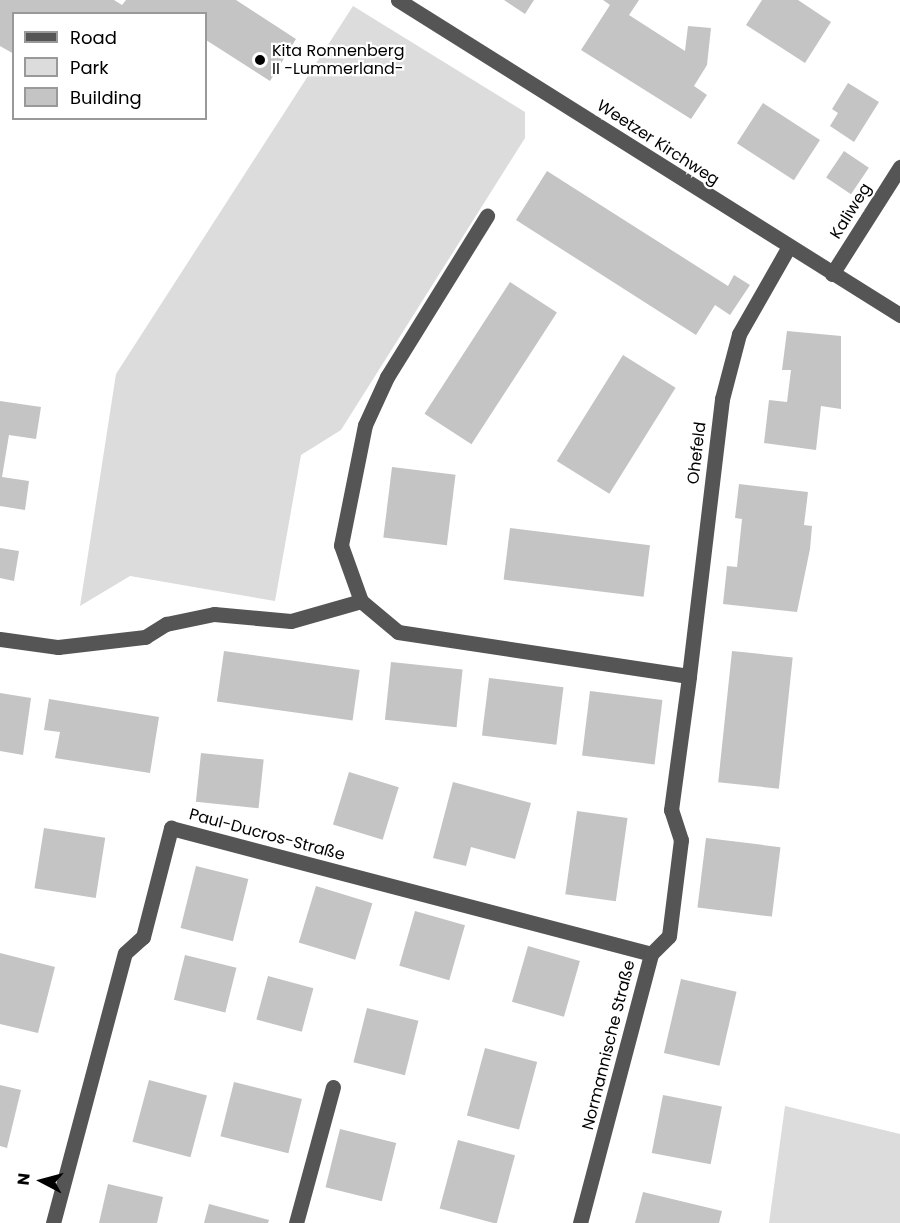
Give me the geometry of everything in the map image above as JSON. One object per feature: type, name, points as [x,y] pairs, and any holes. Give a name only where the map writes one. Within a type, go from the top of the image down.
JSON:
[{"type":"street","name":"Weetzer Kirchweg","points":[[398,0],[788,248],[900,315]]},
{"type":"street","name":"Kaliweg","points":[[832,274],[900,167]]},
{"type":"street","points":[[487,216],[387,377],[365,425],[341,546],[361,602],[398,632],[690,676]]},
{"type":"street","name":"Ohefeld","points":[[671,810],[690,676],[722,399],[739,334],[788,248]]},
{"type":"street","points":[[0,639],[68,646],[145,637],[166,624],[214,614],[291,621],[361,602]]},
{"type":"street","name":"Normannische Straße","points":[[580,1223],[651,954],[669,936],[681,840],[671,810]]},
{"type":"street","name":"Paul-Ducros-Straße","points":[[53,1223],[125,953],[143,937],[171,828],[651,954]]},
{"type":"street","points":[[296,1223],[333,1088]]},
{"type":"green space","points":[[353,6],[525,112],[525,138],[341,430],[301,455],[275,601],[130,576],[80,606],[116,374]]},
{"type":"green space","points":[[785,1106],[900,1134],[900,1223],[769,1223]]},
{"type":"building","name":"Kita Ronnenberg II -Lummerland-","points":[[0,0],[114,0],[122,5],[126,0],[236,0],[296,39],[270,81],[207,41],[207,12],[12,12],[12,53],[0,46]]},
{"type":"building","points":[[504,0],[534,0],[525,14]]},
{"type":"building","points":[[603,0],[639,0],[629,15],[685,51],[688,26],[711,28],[707,65],[694,86],[707,95],[691,119],[581,50],[610,5]]},
{"type":"building","points":[[762,0],[798,0],[831,22],[805,63],[746,25]]},
{"type":"building","points":[[848,83],[879,102],[854,142],[830,126],[838,113],[832,109]]},
{"type":"building","points":[[763,103],[820,140],[794,180],[737,143]]},
{"type":"building","points":[[844,151],[869,168],[851,194],[826,178]]},
{"type":"building","points":[[547,171],[728,286],[734,275],[750,285],[730,315],[715,305],[696,335],[516,220]]},
{"type":"building","points":[[510,282],[557,312],[471,444],[424,414]]},
{"type":"building","points":[[787,331],[841,336],[841,409],[821,406],[816,450],[764,443],[769,400],[787,402],[791,370],[782,370]]},
{"type":"building","points":[[623,355],[676,388],[609,494],[557,461]]},
{"type":"building","points":[[0,401],[41,407],[36,439],[9,435],[2,477],[29,481],[25,510],[0,506]]},
{"type":"building","points":[[392,467],[456,475],[447,545],[383,537]]},
{"type":"building","points":[[739,484],[808,492],[804,525],[812,526],[810,549],[797,612],[723,604],[727,566],[737,567],[742,519],[735,518]]},
{"type":"building","points":[[510,528],[650,545],[644,597],[504,580]]},
{"type":"building","points":[[0,548],[19,551],[14,581],[0,578]]},
{"type":"building","points":[[224,651],[360,670],[353,721],[217,702]]},
{"type":"building","points":[[732,651],[793,657],[779,789],[718,782]]},
{"type":"building","points":[[391,662],[463,670],[457,727],[385,720]]},
{"type":"building","points":[[489,678],[563,687],[556,745],[482,736]]},
{"type":"building","points":[[590,691],[662,700],[655,764],[582,756]]},
{"type":"building","points":[[0,693],[31,698],[23,755],[0,751]]},
{"type":"building","points":[[49,699],[159,717],[150,773],[55,758],[60,732],[44,730]]},
{"type":"building","points":[[201,753],[264,760],[259,808],[196,802]]},
{"type":"building","points":[[349,772],[399,787],[383,840],[333,825]]},
{"type":"building","points":[[453,782],[531,803],[515,859],[471,847],[466,866],[433,858]]},
{"type":"building","points":[[577,811],[628,818],[616,901],[565,894]]},
{"type":"building","points":[[44,828],[105,838],[96,898],[34,888]]},
{"type":"building","points":[[706,838],[780,847],[772,917],[697,907]]},
{"type":"building","points":[[196,866],[248,879],[233,941],[181,928]]},
{"type":"building","points":[[316,886],[372,903],[355,960],[299,942]]},
{"type":"building","points":[[415,911],[465,925],[449,980],[399,966]]},
{"type":"building","points":[[528,946],[580,961],[564,1017],[512,1002]]},
{"type":"building","points":[[0,953],[55,967],[38,1033],[0,1024]]},
{"type":"building","points":[[185,955],[236,968],[225,1012],[174,1000]]},
{"type":"building","points":[[268,976],[313,988],[302,1032],[256,1019]]},
{"type":"building","points":[[681,979],[737,992],[719,1066],[664,1053]]},
{"type":"building","points":[[367,1008],[418,1021],[405,1075],[353,1062]]},
{"type":"building","points":[[485,1048],[537,1062],[519,1130],[467,1116]]},
{"type":"building","points":[[149,1080],[207,1096],[190,1157],[132,1142]]},
{"type":"building","points":[[234,1082],[302,1099],[288,1153],[220,1136]]},
{"type":"building","points":[[0,1085],[21,1090],[7,1148],[0,1146]]},
{"type":"building","points":[[663,1095],[722,1106],[711,1164],[652,1153]]},
{"type":"building","points":[[340,1129],[396,1143],[382,1201],[325,1187]]},
{"type":"building","points":[[458,1140],[515,1155],[497,1223],[440,1209]]},
{"type":"building","points":[[108,1184],[163,1197],[157,1223],[99,1223]]},
{"type":"building","points":[[643,1192],[722,1211],[719,1223],[635,1223]]},
{"type":"building","points":[[209,1204],[269,1220],[268,1223],[204,1223]]},
{"type":"place","name":"Kita Ronnenberg II -Lummerland-","points":[[260,60]]}]
